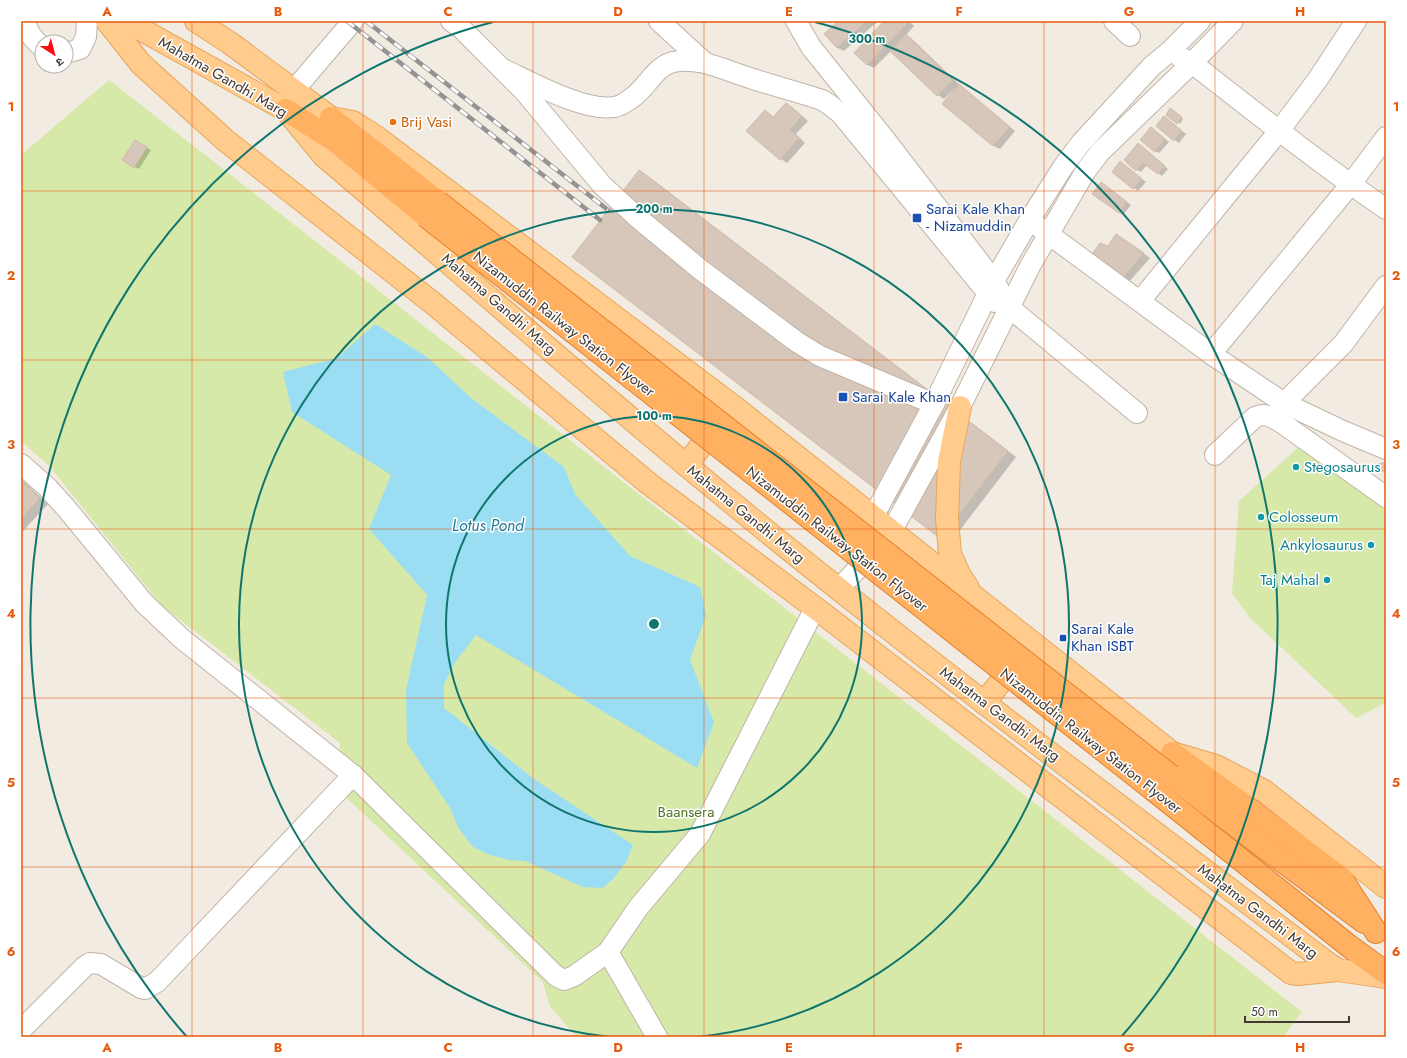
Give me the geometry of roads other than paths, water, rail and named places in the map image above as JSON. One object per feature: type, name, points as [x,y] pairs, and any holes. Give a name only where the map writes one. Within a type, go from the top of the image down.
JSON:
[{"type":"highway","name":"Nizamuddin Railway Station Flyover","points":[[286,110],[335,141],[432,209],[1257,842],[1381,935]]},
{"type":"highway","name":"Nizamuddin Railway Station Flyover","points":[[331,118],[432,209],[768,485],[1349,946],[1386,973]]},
{"type":"highway","points":[[1172,753],[1341,878],[1381,935]]},
{"type":"main road","points":[[107,21],[141,64],[225,140],[434,304],[648,483],[815,608],[1291,973],[1298,974],[1338,970]]},
{"type":"main road","name":"Mahatma Gandhi Marg","points":[[126,21],[286,110],[324,156],[686,465],[839,589],[984,703],[1338,970],[1386,977]]},
{"type":"main road","name":"Mahatma Gandhi Marg","points":[[196,21],[331,118],[353,122],[375,136],[733,406],[1172,753],[1216,766],[1264,791],[1386,887]]},
{"type":"main road","points":[[686,465],[733,406]]},
{"type":"main road","points":[[960,407],[949,462],[947,519],[950,554],[959,574],[976,598]]},
{"type":"main road","points":[[984,703],[1032,643]]},
{"type":"street","points":[[25,21],[27,30],[34,41]]},
{"type":"street","points":[[74,51],[80,49],[86,37],[87,21]]},
{"type":"street","points":[[294,90],[353,21]]},
{"type":"street","points":[[451,21],[462,29],[524,91],[602,184],[638,218],[701,270],[798,342],[820,356],[934,404]]},
{"type":"street","points":[[659,21],[704,62]]},
{"type":"street","points":[[796,21],[811,47],[884,138],[1008,312],[1137,413]]},
{"type":"street","points":[[1114,21],[1130,36]]},
{"type":"street","points":[[839,589],[872,517],[934,404],[991,287],[1030,219],[1063,167],[1081,143],[1152,66],[1170,51],[1200,21]]},
{"type":"street","points":[[839,589],[891,532],[960,407],[1030,266],[1084,172],[1100,152],[1233,21]]},
{"type":"street","points":[[1140,301],[1279,131],[1318,79],[1356,21]]},
{"type":"street","points":[[1170,51],[1192,63],[1350,185],[1386,209]]},
{"type":"street","points":[[501,68],[574,101],[594,106],[614,107],[626,102],[638,94],[664,65],[675,62],[704,62],[749,78],[808,95],[830,104],[841,114],[991,287]]},
{"type":"street","points":[[1211,354],[1350,185],[1386,137]]},
{"type":"street","points":[[1030,219],[1048,235],[1211,354],[1284,404],[1386,449]]},
{"type":"street","points":[[1284,404],[1344,344],[1386,286]]},
{"type":"street","points":[[1215,455],[1255,417],[1267,415],[1282,423],[1386,497]]},
{"type":"street","points":[[21,464],[47,487],[144,603],[180,638],[353,775],[556,976],[564,980],[574,976],[608,952],[638,908],[700,834],[815,608]]},
{"type":"street","points":[[21,1030],[85,966],[90,963],[101,964],[141,988],[146,989],[157,982],[353,775]]},
{"type":"street","points":[[608,952],[657,1037]]},
{"type":"water","name":"Lotus Pond","points":[[375,324],[427,357],[471,398],[564,467],[575,494],[630,556],[700,587],[706,615],[690,660],[714,722],[697,768],[476,635],[456,661],[444,684],[444,708],[534,779],[633,845],[626,862],[614,878],[603,888],[583,887],[525,861],[509,860],[487,854],[473,847],[459,829],[450,808],[407,743],[406,690],[427,595],[369,529],[391,475],[292,412],[283,372],[337,358]]},
{"type":"railway","points":[[347,21],[600,220]]},
{"type":"railway","points":[[366,21],[608,210]]},
{"type":"place","name":"Brij Vasi","points":[[393,122]]},
{"type":"place","name":"Sarai Kale Khan - Nizamuddin","points":[[917,218]]},
{"type":"place","name":"Sarai Kale Khan","points":[[843,397]]},
{"type":"place","name":"Stegosaurus","points":[[1296,467]]},
{"type":"place","name":"Colosseum","points":[[1261,517]]},
{"type":"place","name":"Ankylosaurus","points":[[1371,545]]},
{"type":"place","name":"Taj Mahal","points":[[1327,580]]},
{"type":"place","name":"Sarai Kale Khan ISBT","points":[[1063,638]]},
{"type":"park label","name":"Baansera","points":[[686,812]]}]
